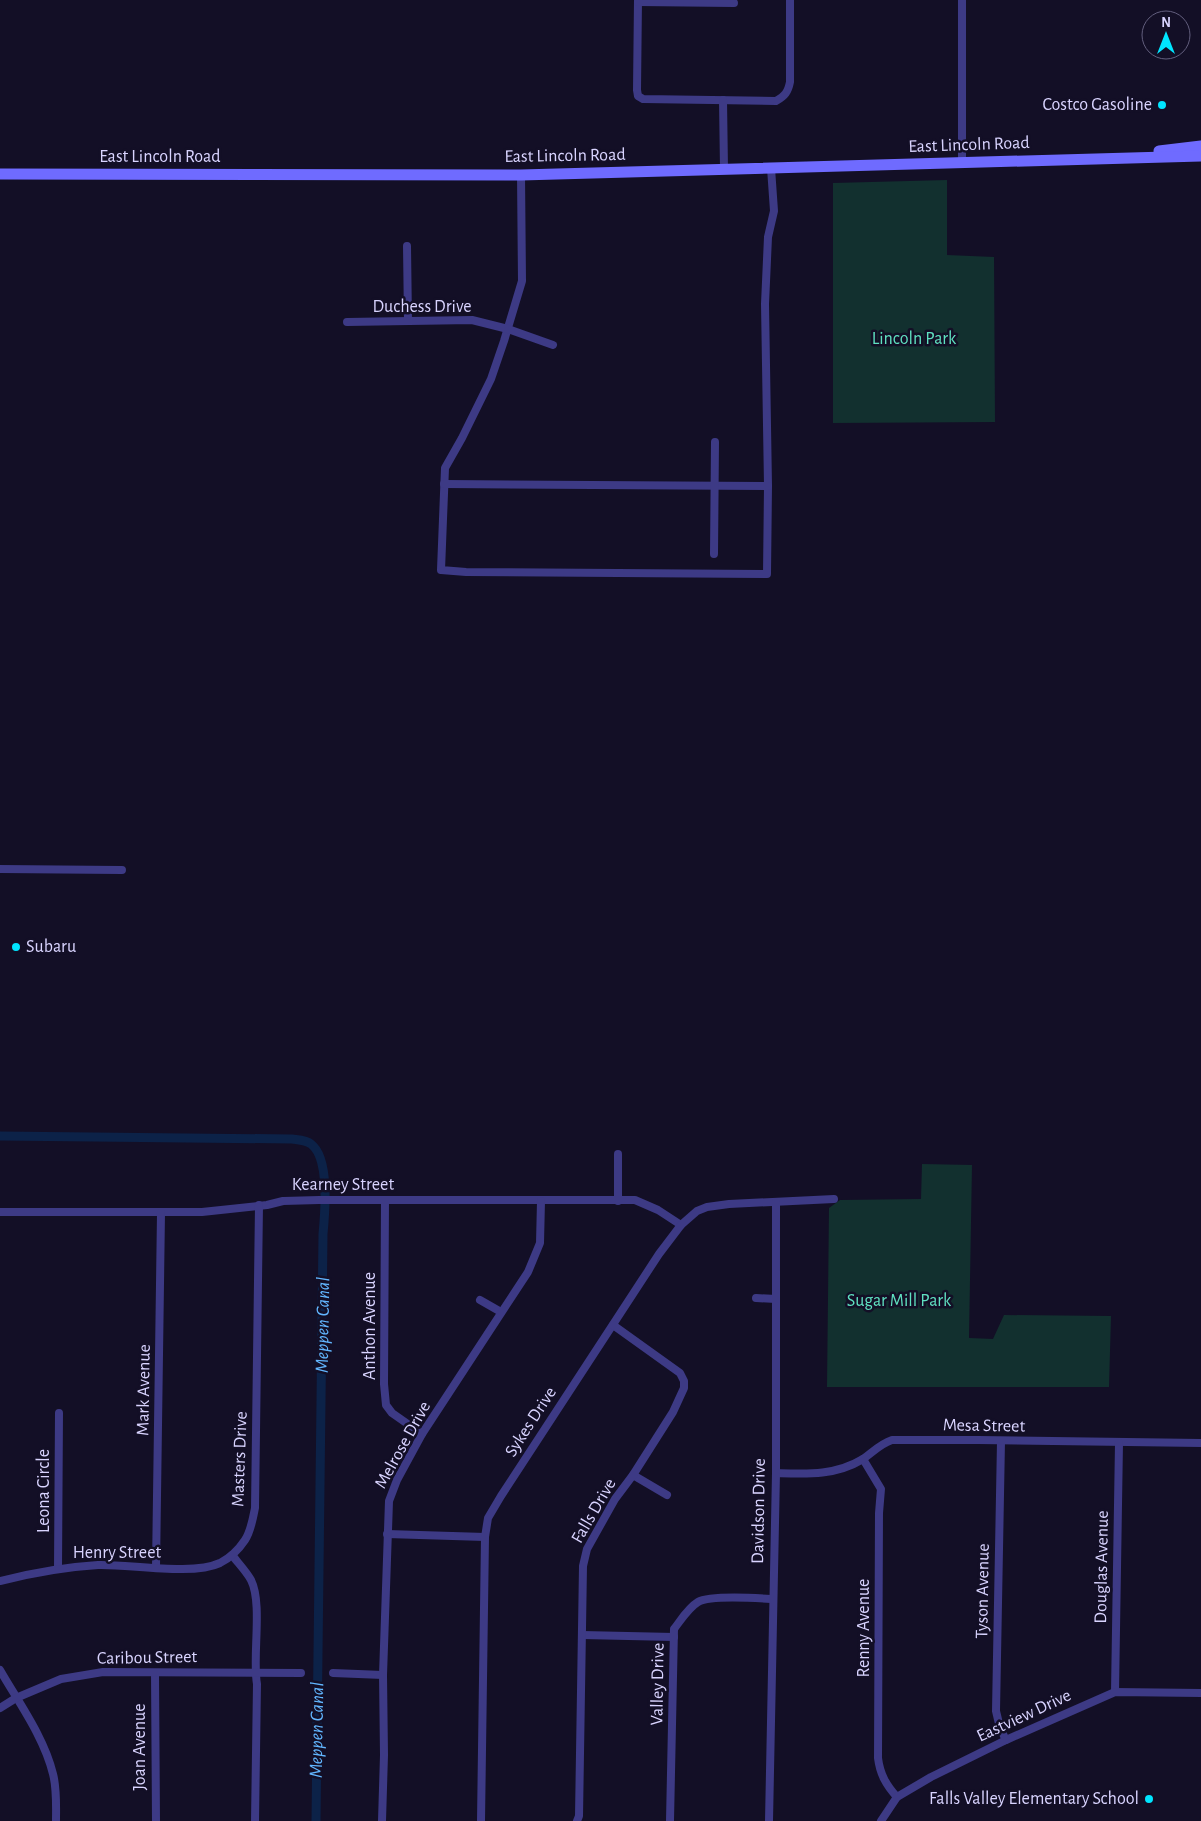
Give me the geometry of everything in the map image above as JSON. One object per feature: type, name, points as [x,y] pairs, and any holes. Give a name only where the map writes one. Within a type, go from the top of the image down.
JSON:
[{"type":"main road","name":"East Lincoln Road","points":[[1130,158],[1163,150],[1201,146]]},
{"type":"main road","name":"East Lincoln Road","points":[[0,174],[521,175],[1201,156]]},
{"type":"street","points":[[734,3],[638,1],[636,90],[638,96],[643,99],[776,101],[783,97],[788,91],[790,75],[790,0]]},
{"type":"street","points":[[962,0],[962,163]]},
{"type":"street","points":[[723,100],[724,169]]},
{"type":"street","points":[[521,175],[522,281],[491,380],[445,468],[441,570],[475,572],[767,574],[768,486],[765,304],[768,237],[774,211],[771,168]]},
{"type":"street","points":[[408,246],[408,321]]},
{"type":"street","name":"Duchess Drive","points":[[347,322],[472,320],[508,329],[553,345]]},
{"type":"street","points":[[714,554],[715,442]]},
{"type":"street","points":[[444,484],[768,486]]},
{"type":"street","points":[[0,870],[122,870]]},
{"type":"street","points":[[618,1154],[618,1201]]},
{"type":"street","name":"Sykes Drive","points":[[481,1821],[484,1537],[488,1518],[659,1254],[681,1225],[697,1211],[707,1207],[728,1204],[834,1199]]},
{"type":"street","name":"Kearney Street","points":[[0,1212],[202,1212],[259,1206],[283,1201],[319,1200],[635,1200],[658,1210],[681,1225]]},
{"type":"street","name":"Anthon Avenue","points":[[385,1200],[384,1384],[386,1404],[392,1413],[422,1434]]},
{"type":"street","name":"Melrose Drive","points":[[382,1821],[384,1755],[383,1675],[389,1501],[397,1480],[422,1434],[528,1272],[540,1243],[541,1201]]},
{"type":"street","name":"Davidson Drive","points":[[769,1821],[776,1473],[776,1202]]},
{"type":"street","name":"Masters Drive","points":[[232,1555],[246,1539],[255,1508],[259,1206]]},
{"type":"street","name":"Mark Avenue","points":[[156,1568],[161,1212]]},
{"type":"street","points":[[756,1298],[776,1299]]},
{"type":"street","points":[[480,1300],[501,1312]]},
{"type":"street","name":"Falls Drive","points":[[577,1821],[579,1816],[583,1566],[587,1548],[615,1499],[633,1475],[673,1412],[684,1388],[684,1381],[680,1373],[613,1325]]},
{"type":"street","name":"Leona Circle","points":[[58,1569],[59,1413]]},
{"type":"street","name":"Mesa Street","points":[[776,1473],[818,1474],[839,1470],[863,1459],[882,1443],[892,1440],[1201,1443]]},
{"type":"street","name":"Tyson Avenue","points":[[1001,1441],[996,1711],[1000,1728],[1006,1740]]},
{"type":"street","name":"Douglas Avenue","points":[[1115,1692],[1119,1443]]},
{"type":"street","name":"Renny Avenue","points":[[863,1459],[881,1489],[878,1758],[880,1771],[886,1784],[897,1797]]},
{"type":"street","points":[[633,1475],[667,1495]]},
{"type":"street","points":[[387,1534],[484,1537]]},
{"type":"street","points":[[232,1555],[251,1580],[254,1588],[257,1662],[255,1673],[257,1684],[256,1821]]},
{"type":"street","name":"Henry Street","points":[[0,1581],[58,1569],[99,1565],[184,1569],[204,1567],[219,1564],[232,1555]]},
{"type":"street","name":"Valley Drive","points":[[670,1821],[674,1710],[674,1629],[685,1614],[700,1601],[744,1598],[772,1599]]},
{"type":"street","points":[[582,1634],[674,1637]]},
{"type":"street","points":[[0,1670],[42,1744],[49,1761],[54,1777],[56,1821]]},
{"type":"street","name":"Caribou Street","points":[[0,1708],[16,1698],[60,1679],[103,1672],[301,1673]]},
{"type":"street","name":"Joan Avenue","points":[[155,1673],[156,1821]]},
{"type":"street","points":[[333,1673],[383,1675]]},
{"type":"street","name":"Eastview Drive","points":[[882,1821],[897,1797],[931,1777],[1006,1740],[1115,1692],[1201,1693]]},
{"type":"green space","name":"Lincoln Park","points":[[947,180],[947,255],[994,257],[995,422],[833,423],[833,183]]},
{"type":"green space","name":"Sugar Mill Park","points":[[922,1164],[972,1165],[969,1338],[993,1339],[1004,1315],[1111,1316],[1109,1387],[827,1387],[829,1208],[840,1200],[921,1199]]},
{"type":"waterway","name":"Meppen Canal","points":[[0,1136],[292,1139],[309,1143],[317,1151],[324,1173],[325,1200],[323,1234],[316,1821]]},
{"type":"place","name":"Costco Gasoline","points":[[1162,105]]},
{"type":"place","name":"Subaru","points":[[16,947]]},
{"type":"place","name":"Falls Valley Elementary School","points":[[1149,1799]]}]
